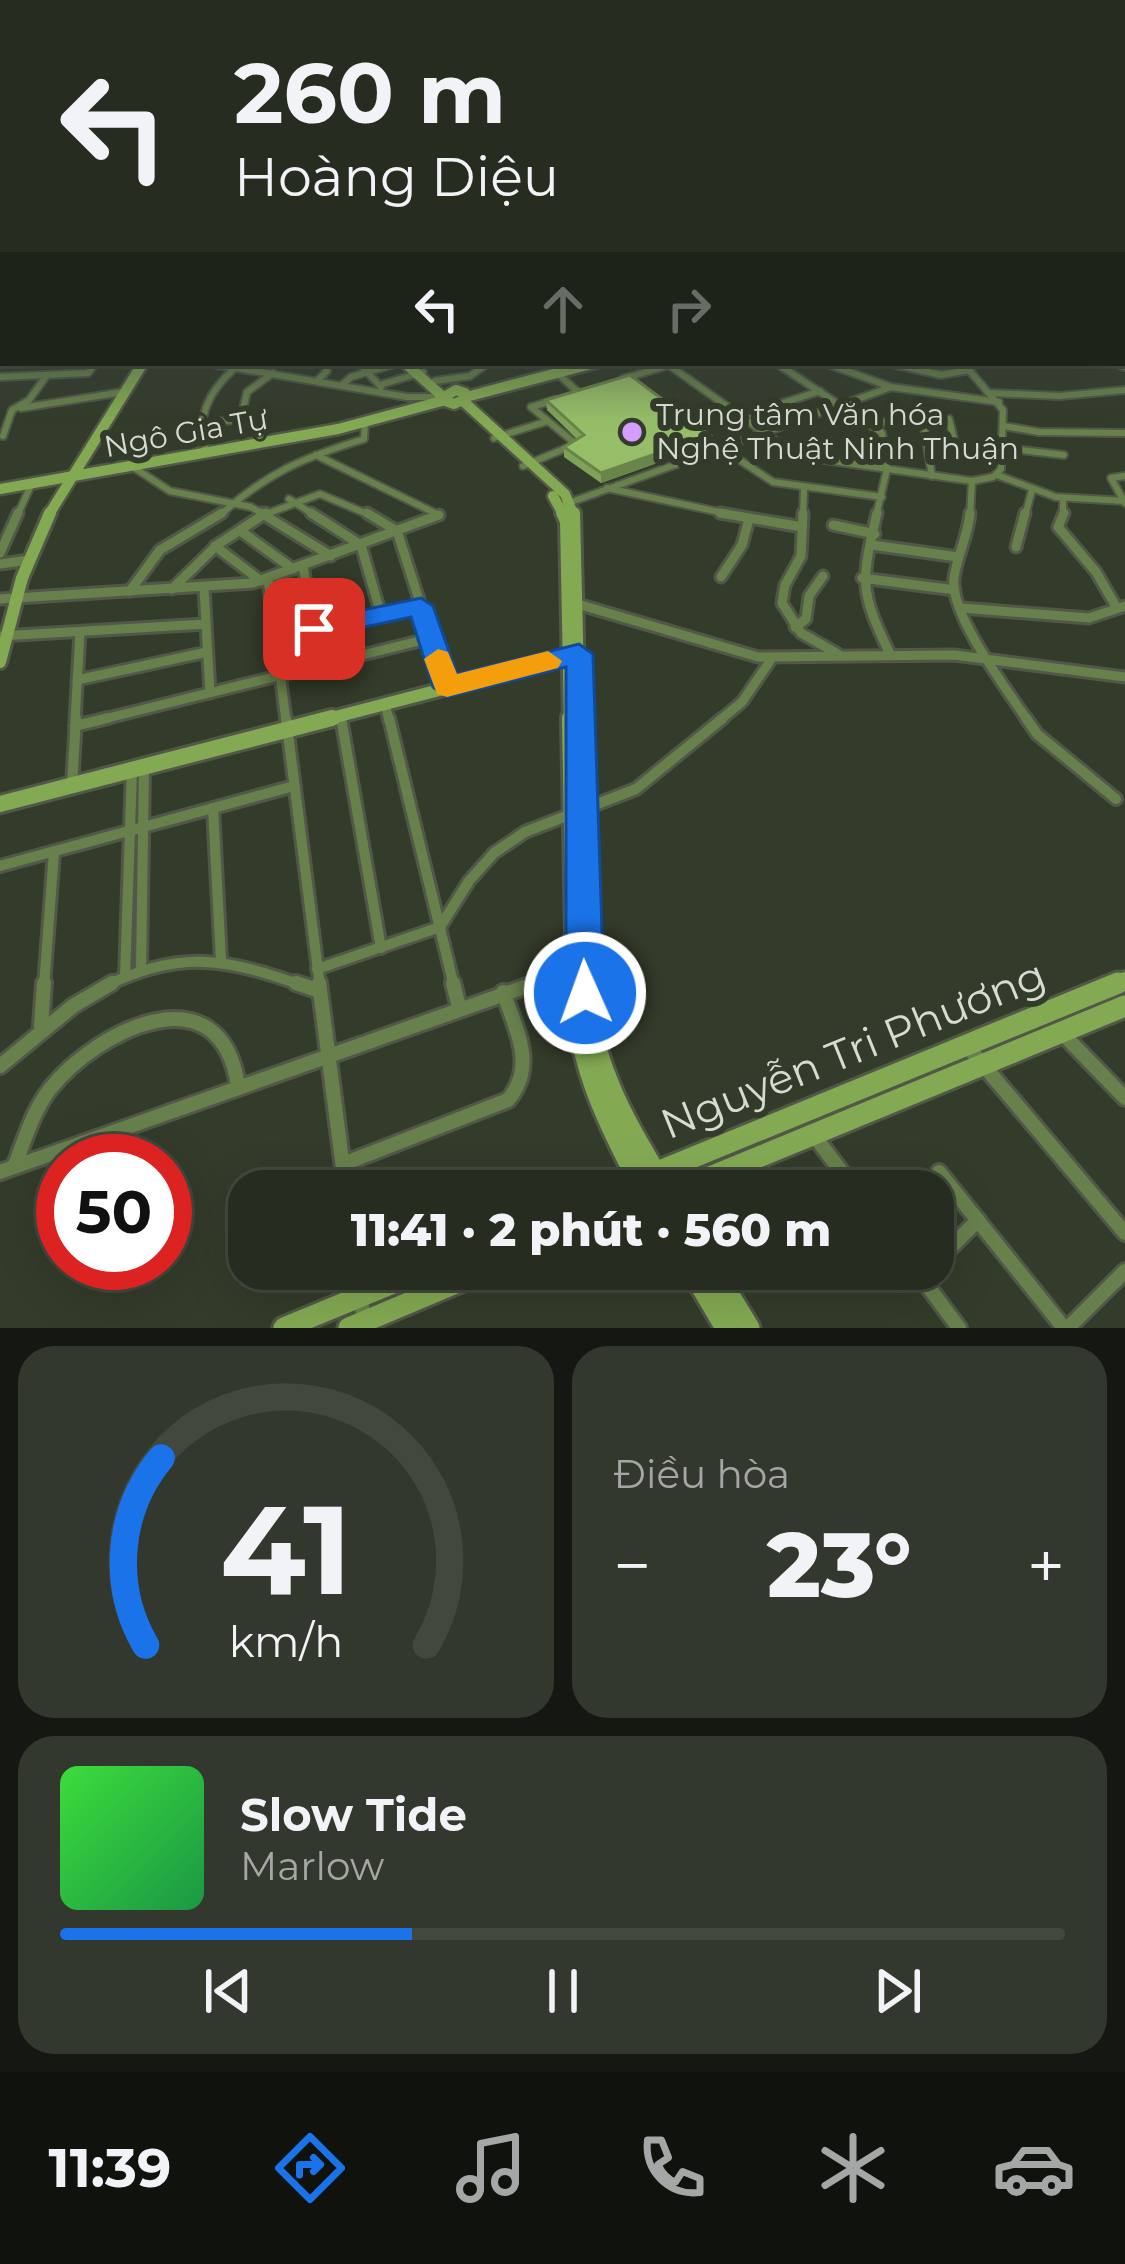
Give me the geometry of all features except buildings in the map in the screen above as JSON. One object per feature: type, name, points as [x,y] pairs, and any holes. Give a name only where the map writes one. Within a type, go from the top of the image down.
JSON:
[{"type":"main road","points":[[0,662],[14,597],[65,476],[141,366]]},
{"type":"main road","name":"Ngô Gia Tự","points":[[0,486],[365,424],[409,402],[570,366]]},
{"type":"main road","name":"Ngô Gia Tự","points":[[555,371],[580,366]]},
{"type":"main road","points":[[411,367],[454,395],[567,504],[573,603],[579,1051],[587,1076],[643,1170]]},
{"type":"main road","name":"Ngô Gia Tự","points":[[206,452],[378,418]]},
{"type":"main road","name":"Ngô Gia Tự","points":[[0,486],[65,476]]},
{"type":"main road","points":[[0,804],[574,655]]},
{"type":"main road","name":"Nguyễn Tri Phương","points":[[726,1170],[813,1134],[1125,980]]},
{"type":"main road","name":"Nguyễn Tri Phương","points":[[687,1170],[974,1057],[1063,1034],[1125,1006]]},
{"type":"main road","points":[[358,1316],[396,1290]]},
{"type":"main road","points":[[284,1328],[358,1316],[430,1290]]},
{"type":"main road","points":[[703,1290],[726,1328]]},
{"type":"main road","points":[[726,1290],[749,1328]]},
{"type":"street","points":[[0,377],[88,373],[94,366]]},
{"type":"street","points":[[224,366],[380,388],[409,402]]},
{"type":"street","points":[[317,381],[328,370],[326,366]]},
{"type":"street","points":[[362,366],[380,388]]},
{"type":"street","points":[[454,395],[484,366]]},
{"type":"street","points":[[610,383],[662,366]]},
{"type":"street","points":[[671,366],[802,458],[972,481],[997,475],[1063,498],[1124,501]]},
{"type":"street","points":[[781,366],[882,433],[887,470],[862,578],[867,607],[890,654]]},
{"type":"street","points":[[833,366],[891,387],[999,402]]},
{"type":"street","points":[[903,366],[948,375],[962,385],[964,397]]},
{"type":"street","points":[[948,375],[965,366],[999,402],[1004,425],[997,475]]},
{"type":"street","points":[[341,385],[351,377],[411,367]]},
{"type":"street","points":[[380,388],[411,367]]},
{"type":"street","points":[[206,452],[201,424],[213,387],[235,368]]},
{"type":"street","points":[[555,371],[578,392]]},
{"type":"street","points":[[201,424],[242,419],[247,392],[273,373]]},
{"type":"street","points":[[21,408],[47,375]]},
{"type":"street","points":[[567,504],[891,387]]},
{"type":"street","points":[[527,465],[576,444],[531,407],[595,388]]},
{"type":"street","points":[[992,393],[1060,396],[1125,390]]},
{"type":"street","points":[[740,417],[820,391]]},
{"type":"street","points":[[3,436],[12,410],[123,392]]},
{"type":"street","points":[[875,425],[905,415],[949,418],[957,452]]},
{"type":"street","points":[[922,415],[932,476]]},
{"type":"street","points":[[498,437],[548,421]]},
{"type":"street","points":[[130,591],[160,550],[212,523],[258,481],[298,459],[364,439],[365,424]]},
{"type":"street","points":[[1004,425],[1039,432],[1125,433]]},
{"type":"street","points":[[720,447],[773,482],[882,497]]},
{"type":"street","points":[[929,449],[1064,455]]},
{"type":"street","points":[[0,599],[204,588],[265,580],[440,515],[316,455]]},
{"type":"street","points":[[130,465],[170,491],[235,503],[267,515],[331,556]]},
{"type":"street","points":[[1124,501],[1111,478],[1125,476]]},
{"type":"street","points":[[972,481],[969,527],[958,556],[955,590],[962,608],[986,658],[1041,739],[1116,799]]},
{"type":"street","points":[[0,553],[32,483]]},
{"type":"street","points":[[607,488],[802,526]]},
{"type":"street","points":[[804,488],[800,563],[782,593],[795,627],[842,655]]},
{"type":"street","points":[[1016,548],[1032,490]]},
{"type":"street","points":[[172,589],[182,571],[289,499],[331,495],[397,531],[447,687]]},
{"type":"street","points":[[962,608],[1089,618],[1121,607],[1058,527],[1064,515],[1063,498]]},
{"type":"street","points":[[289,499],[361,544],[381,615]]},
{"type":"street","points":[[721,577],[742,545],[749,519]]},
{"type":"street","points":[[833,525],[875,533]]},
{"type":"street","points":[[242,532],[298,568],[314,629]]},
{"type":"street","points":[[872,545],[958,556]]},
{"type":"street","points":[[215,546],[265,580],[344,1170]]},
{"type":"street","points":[[0,564],[29,560]]},
{"type":"street","points":[[795,627],[806,619],[809,596],[823,576]]},
{"type":"street","points":[[862,578],[955,590]]},
{"type":"street","points":[[204,588],[210,693]]},
{"type":"street","points":[[573,603],[734,652],[772,658],[890,654],[986,658],[1125,676]]},
{"type":"street","points":[[274,638],[421,606]]},
{"type":"street","points":[[2,636],[206,625]]},
{"type":"street","points":[[71,785],[80,632]]},
{"type":"street","points":[[75,726],[431,638]]},
{"type":"street","points":[[77,680],[207,652]]},
{"type":"street","points":[[317,969],[440,927],[469,881],[494,853],[525,832],[636,789],[742,703],[772,658]]},
{"type":"street","points":[[386,703],[459,1007]]},
{"type":"street","points":[[340,715],[381,948]]},
{"type":"street","points":[[125,977],[138,768]]},
{"type":"street","points":[[0,866],[294,786]]},
{"type":"street","points":[[212,808],[221,961]]},
{"type":"street","points":[[136,829],[141,971]]},
{"type":"street","points":[[41,1027],[54,852]]},
{"type":"street","points":[[0,1066],[66,1008],[141,971],[221,961],[320,992]]},
{"type":"street","points":[[8,1169],[577,968]]},
{"type":"street","points":[[343,1164],[508,1100],[519,1091],[526,1068],[503,992]]},
{"type":"street","points":[[8,1169],[50,1089],[86,1052],[143,1027],[178,1018],[212,1027],[233,1053],[238,1086]]},
{"type":"street","points":[[1063,1034],[1125,1098]]},
{"type":"street","points":[[974,1057],[1125,1233]]},
{"type":"street","points":[[813,1134],[840,1170]]},
{"type":"street","points":[[954,1190],[1066,1328],[1125,1270]]},
{"type":"street","points":[[954,1242],[978,1220]]},
{"type":"street","points":[[936,1290],[959,1328]]},
{"type":"slow traffic","points":[[438,659],[447,687],[548,661]]},
{"type":"place","name":"Trung tâm Văn hóa Nghệ Thuật Ninh Thuận","points":[[632,432]]},
{"type":"route","points":[[314,629],[421,606],[447,687],[579,654],[585,993]]}]
